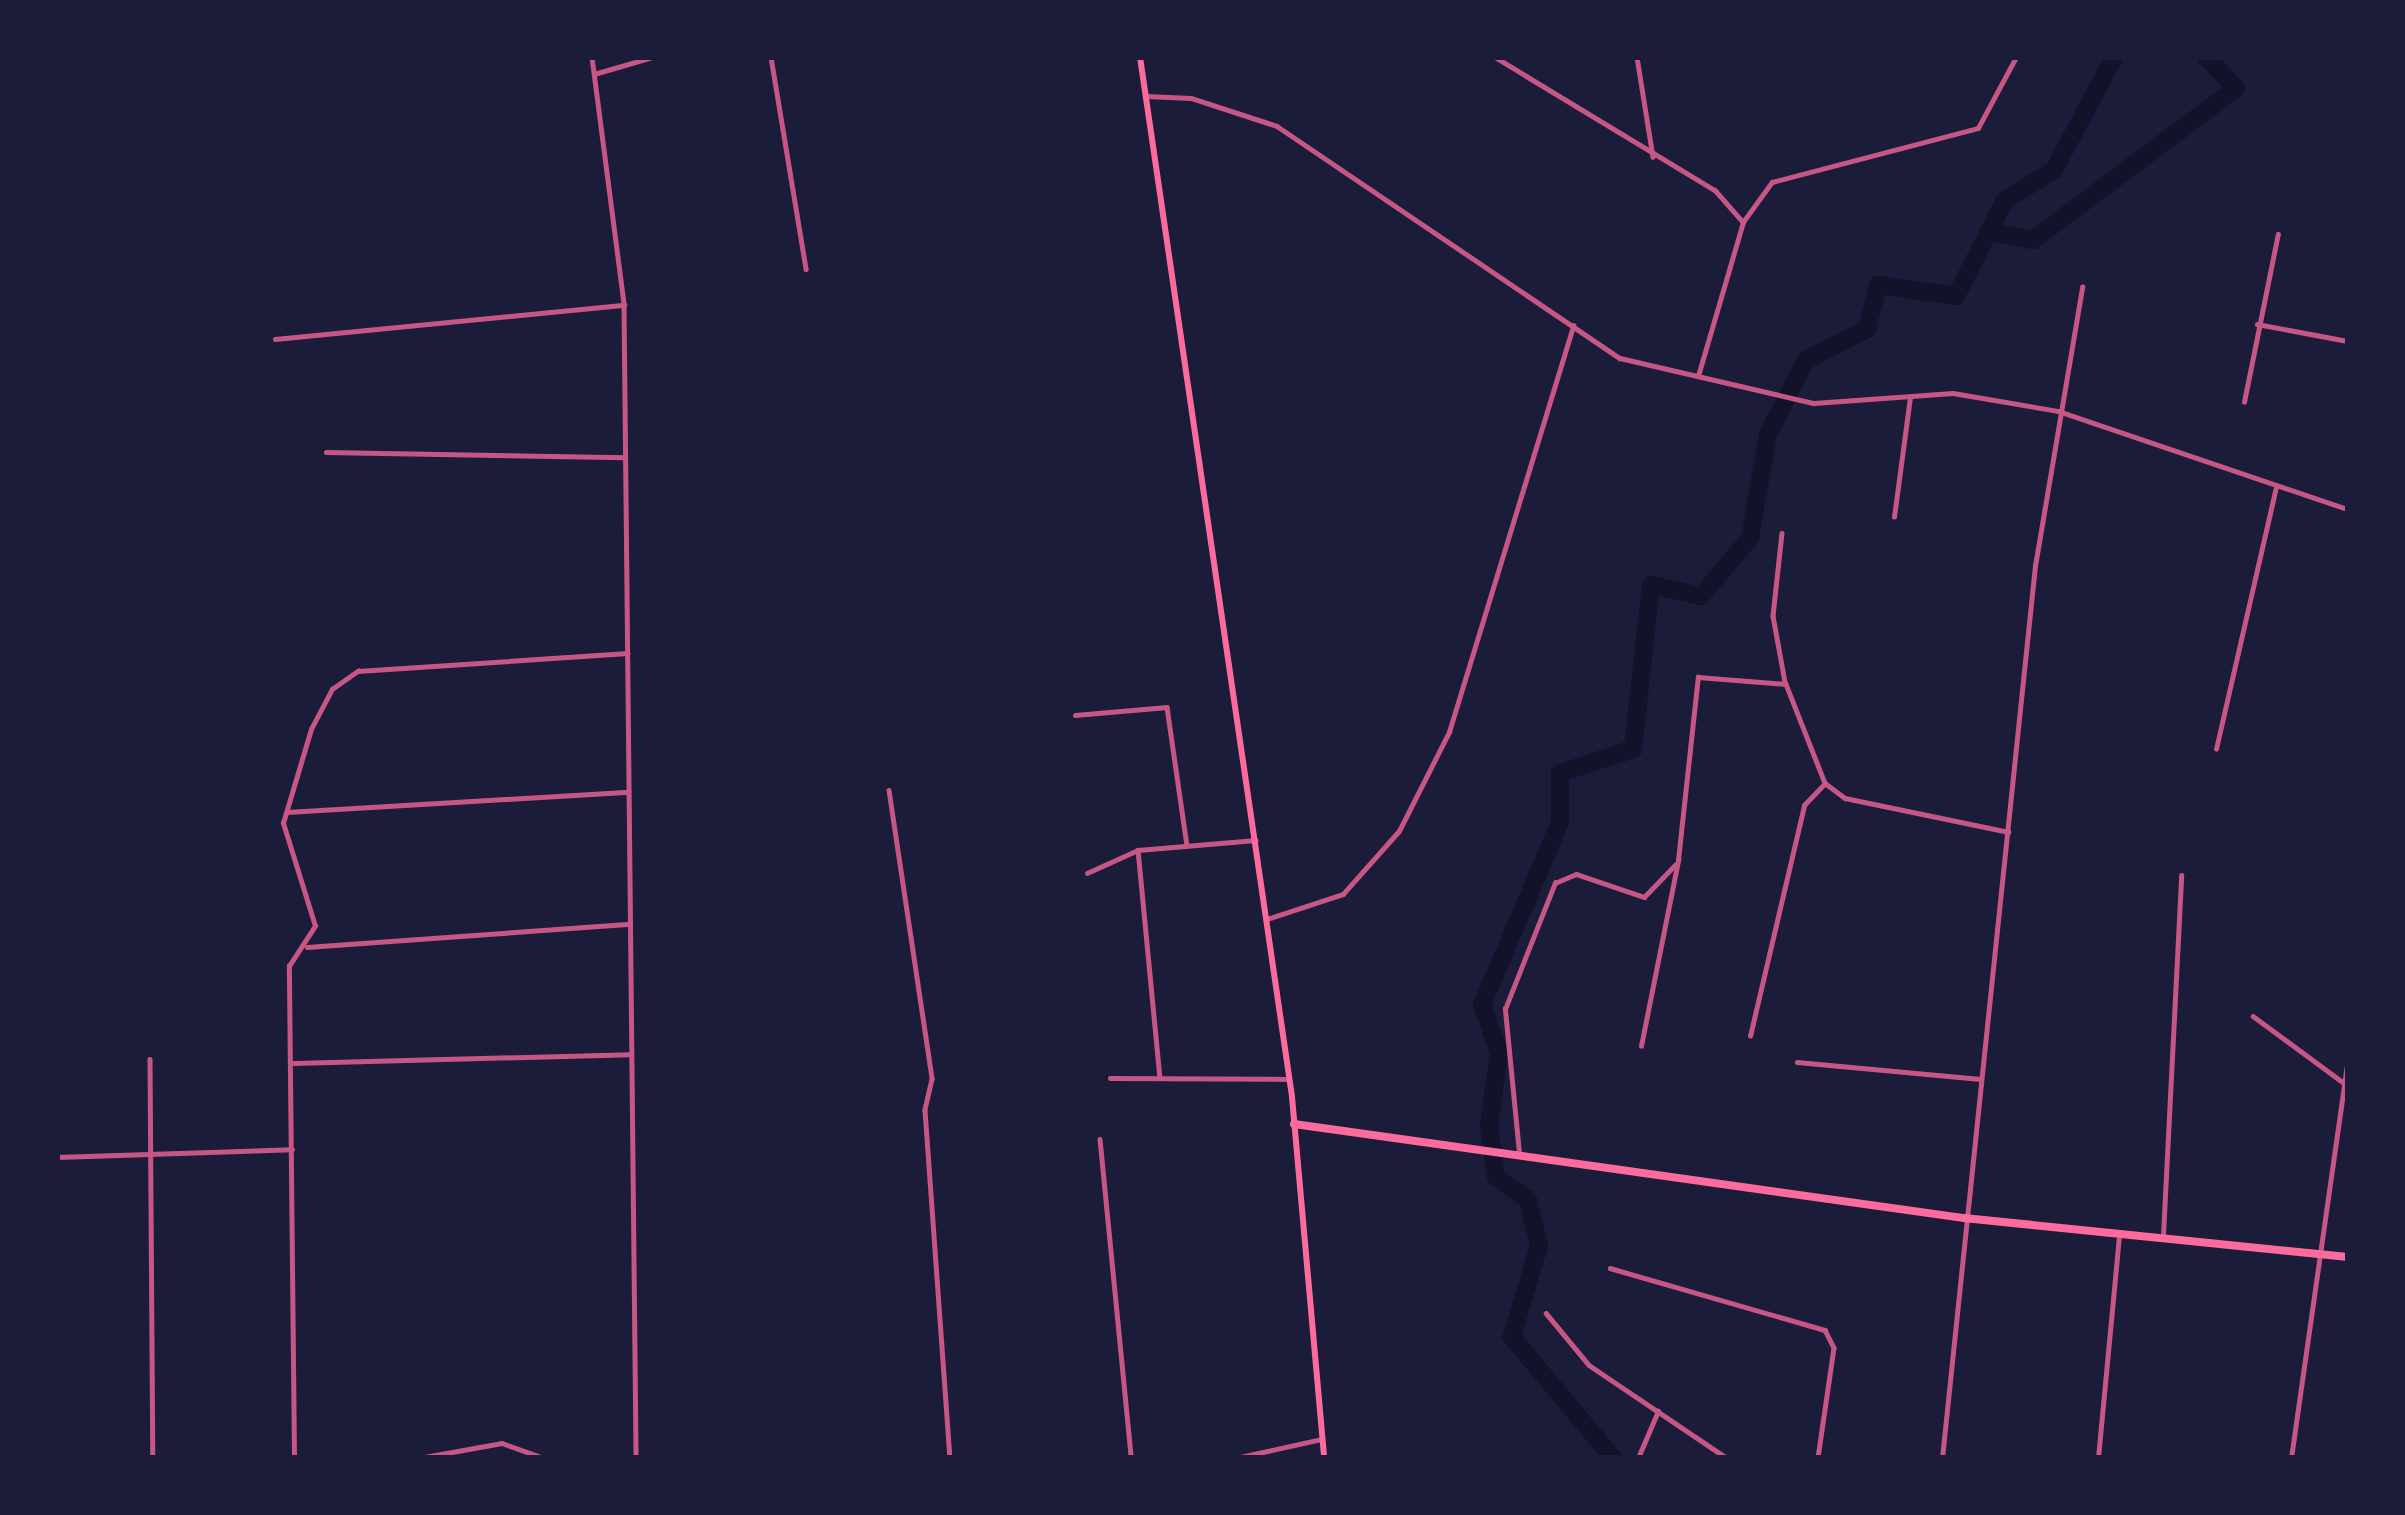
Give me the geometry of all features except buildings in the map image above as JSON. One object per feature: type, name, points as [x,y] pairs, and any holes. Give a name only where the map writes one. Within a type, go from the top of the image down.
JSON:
[{"type":"main road","points":[[1140,57],[1289,1079],[1324,1458]]},
{"type":"main road","points":[[1294,1124],[1451,1141],[1964,1218],[2348,1257]]},
{"type":"street","points":[[592,57],[624,305],[636,1458]]},
{"type":"street","points":[[594,74],[653,57]]},
{"type":"street","points":[[771,57],[806,268]]},
{"type":"street","points":[[1637,57],[1654,160]]},
{"type":"street","points":[[1698,376],[1743,222],[1782,174],[1978,128],[2016,57]]},
{"type":"street","points":[[1501,59],[1654,160],[1715,190],[1743,222]]},
{"type":"street","points":[[1146,97],[1191,98],[1277,126],[1620,358],[1799,400],[1976,394],[2058,411],[2348,509]]},
{"type":"street","points":[[2244,402],[2278,234]]},
{"type":"street","points":[[1942,1458],[1964,1218],[2058,411],[2082,286]]},
{"type":"street","points":[[275,339],[624,305]]},
{"type":"street","points":[[2257,324],[2348,341]]},
{"type":"street","points":[[1267,919],[1343,894],[1399,831],[1449,732],[1573,326]]},
{"type":"street","points":[[1894,517],[1910,397]]},
{"type":"street","points":[[326,452],[625,457]]},
{"type":"street","points":[[2216,749],[2276,484]]},
{"type":"street","points":[[1782,533],[1773,616],[1786,684],[1825,783],[1845,798],[2009,832]]},
{"type":"street","points":[[294,1458],[294,1063],[289,966],[306,947],[315,926],[285,812],[311,729],[332,689],[358,671],[627,653]]},
{"type":"street","points":[[1641,1046],[1678,860],[1698,676],[1786,684]]},
{"type":"street","points":[[1075,715],[1167,707],[1187,846]]},
{"type":"street","points":[[1750,1036],[1804,805],[1825,783]]},
{"type":"street","points":[[889,790],[932,1079],[925,1110],[950,1458]]},
{"type":"street","points":[[285,812],[628,792]]},
{"type":"street","points":[[1087,873],[1138,850],[1256,840]]},
{"type":"street","points":[[1138,850],[1160,1078]]},
{"type":"street","points":[[1515,1152],[1505,1009],[1555,884],[1576,874],[1644,897],[1678,860]]},
{"type":"street","points":[[2162,1238],[2181,875]]},
{"type":"street","points":[[306,947],[629,924]]},
{"type":"street","points":[[2253,1016],[2344,1083]]},
{"type":"street","points":[[294,1063],[632,1054]]},
{"type":"street","points":[[150,1059],[153,1458]]},
{"type":"street","points":[[2291,1458],[2348,1059]]},
{"type":"street","points":[[1797,1062],[1980,1079]]},
{"type":"street","points":[[1110,1078],[1289,1079]]},
{"type":"street","points":[[1100,1139],[1131,1458]]},
{"type":"street","points":[[57,1157],[292,1149]]},
{"type":"street","points":[[2098,1458],[2119,1234]]},
{"type":"street","points":[[1610,1268],[1826,1330],[1834,1348],[1818,1458]]},
{"type":"street","points":[[1546,1313],[1588,1365],[1727,1458]]},
{"type":"street","points":[[1638,1458],[1658,1411]]},
{"type":"street","points":[[1236,1458],[1322,1439]]},
{"type":"street","points":[[419,1458],[502,1442],[544,1458]]},
{"type":"waterway","points":[[1613,1458],[1512,1337],[1539,1245],[1528,1200],[1496,1177],[1489,1125],[1499,1053],[1482,1005],[1560,822],[1560,773],[1633,749],[1651,585],[1701,596],[1750,538],[1768,434],[1806,360],[1867,329],[1878,285],[1956,296],[2005,200],[2054,170],[2114,57]]},
{"type":"waterway","points":[[1992,233],[2033,240],[2236,88],[2206,57]]}]
